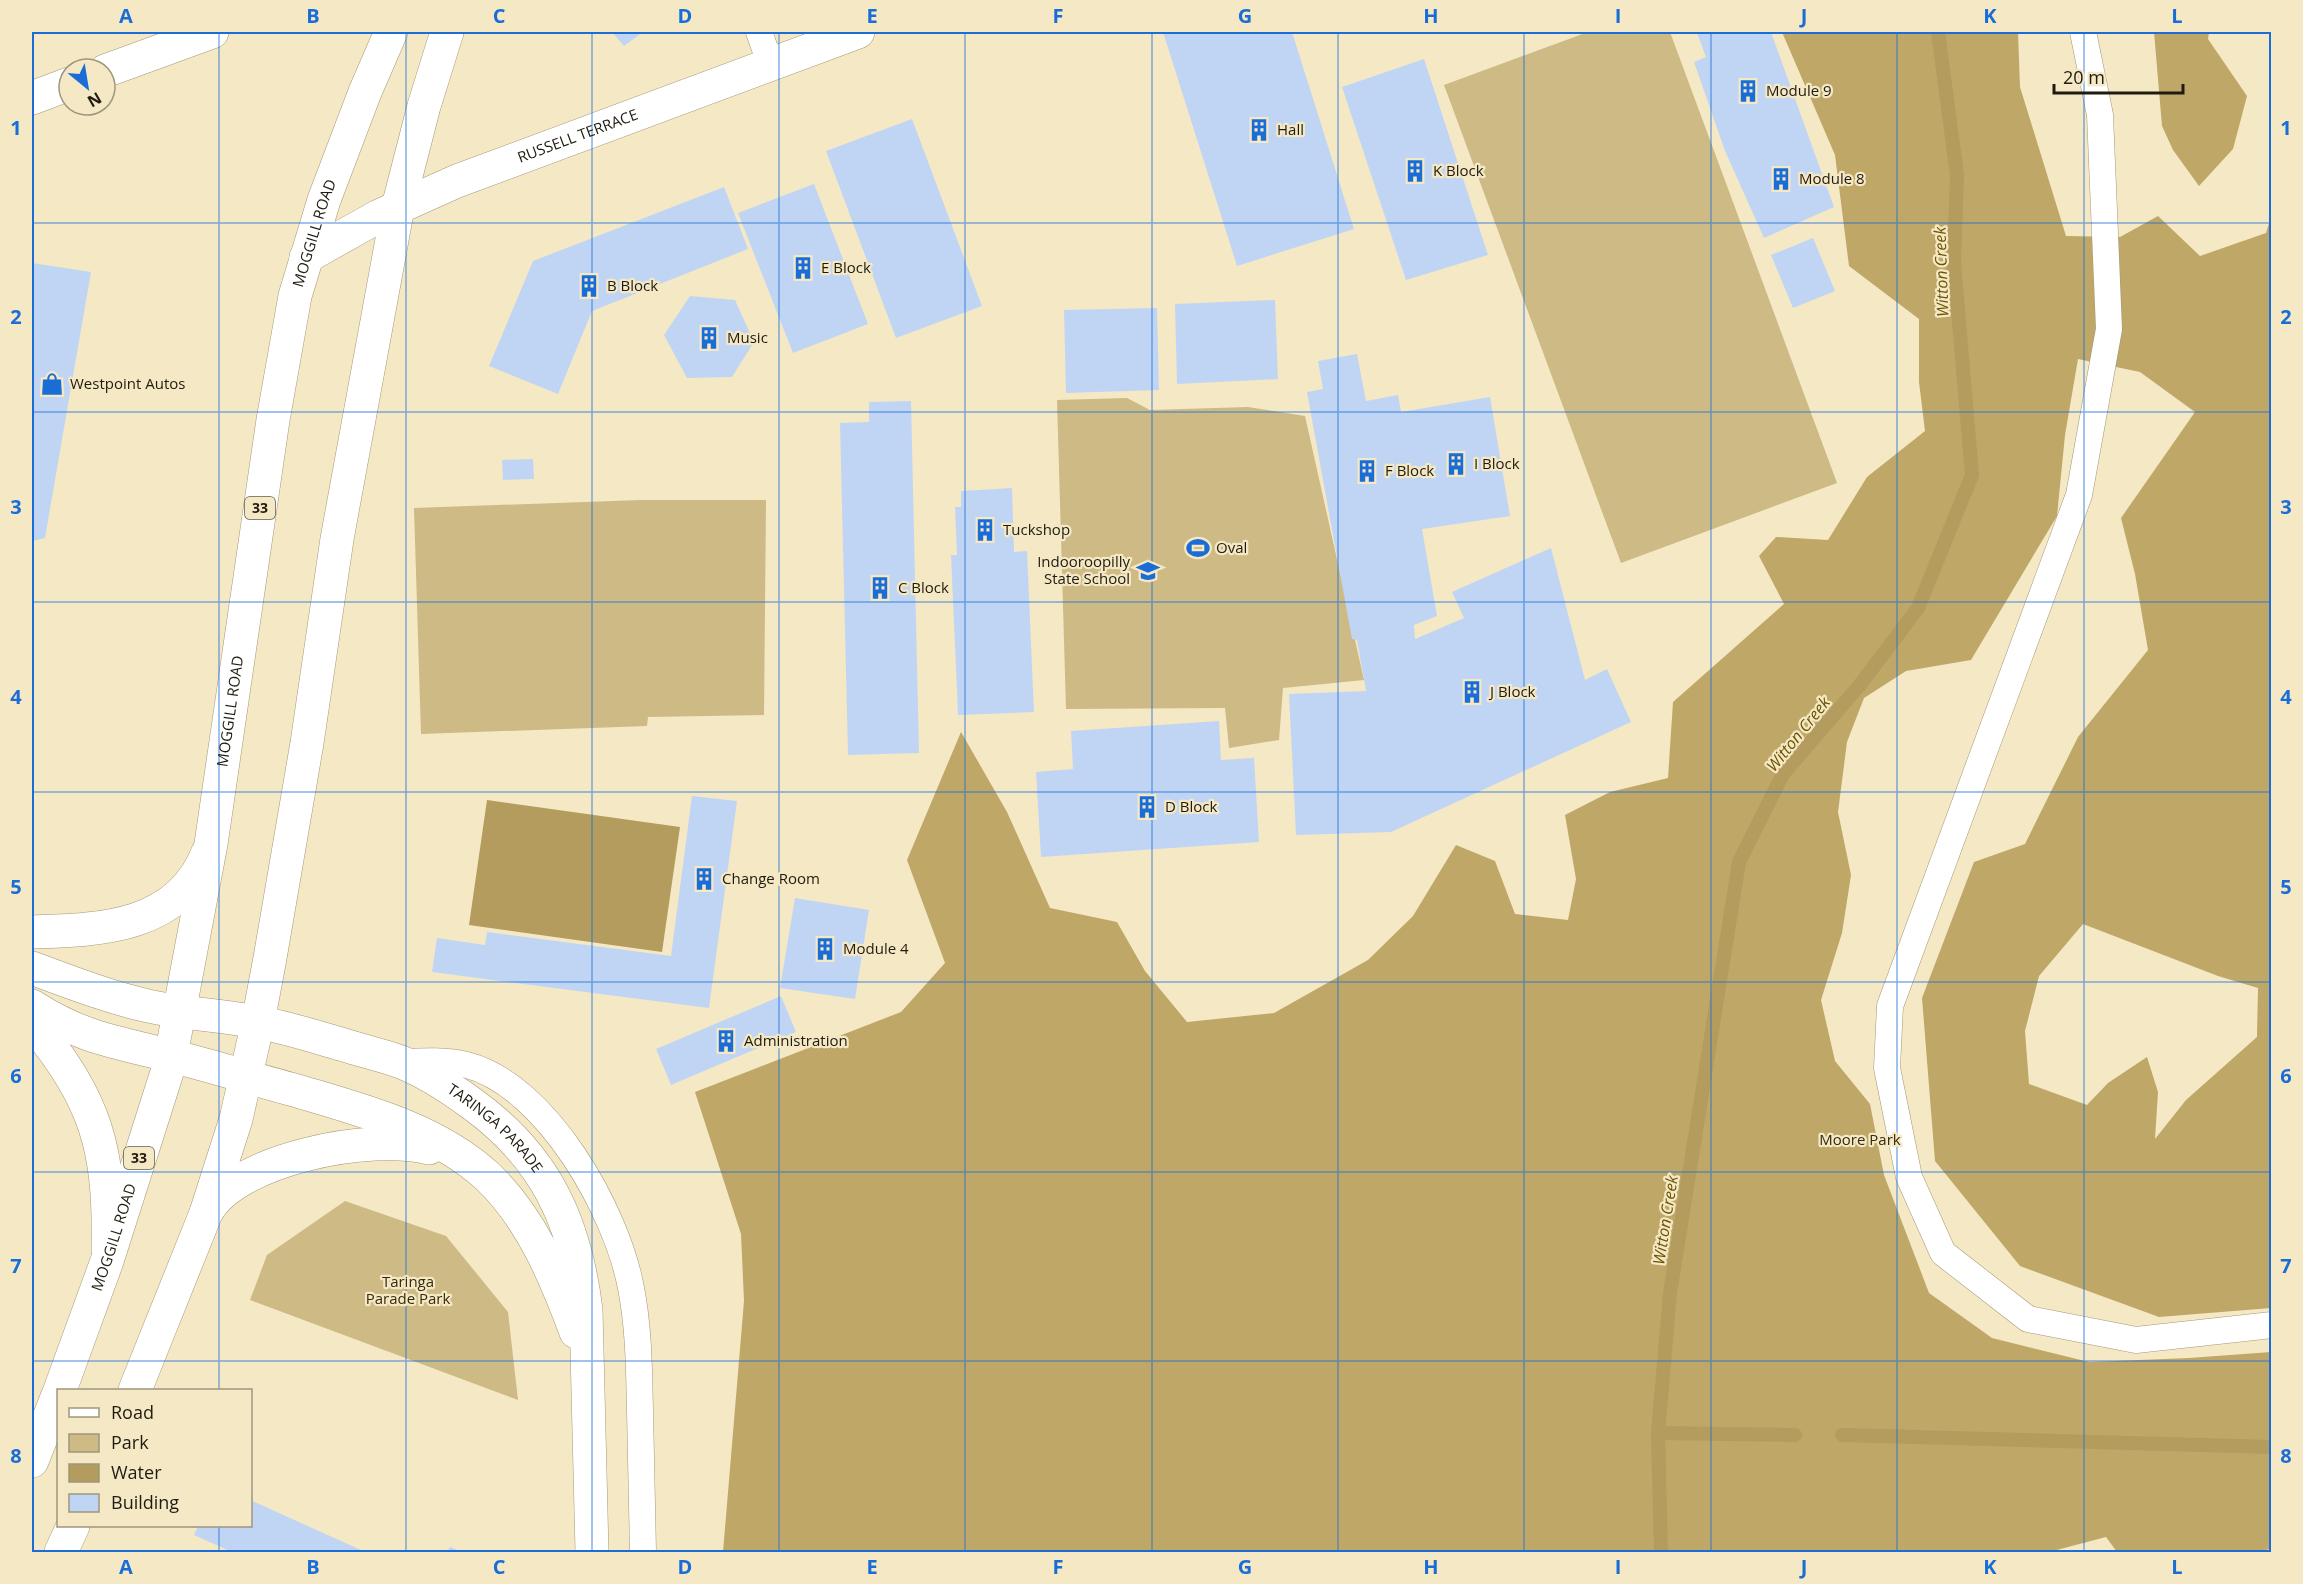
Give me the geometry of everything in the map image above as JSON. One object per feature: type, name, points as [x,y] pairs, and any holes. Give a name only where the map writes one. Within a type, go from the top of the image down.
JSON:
[{"type":"main road","points":[[117,67],[212,32]]},
{"type":"main road","name":"MOGGILL ROAD","points":[[60,1389],[107,1261],[171,1056],[211,844],[273,420],[295,296],[337,164],[391,32]]},
{"type":"main road","points":[[135,1389],[206,1213],[236,1119],[246,1076],[258,1022],[307,742],[339,527],[398,207],[424,106],[447,32]]},
{"type":"main road","name":"RUSSELL TERRACE","points":[[306,257],[398,207],[499,165],[858,32]]},
{"type":"main road","points":[[32,98],[57,89]]},
{"type":"main road","points":[[32,932],[90,929],[125,922],[157,911],[178,899],[194,882],[211,844]]},
{"type":"main road","name":"TARINGA PARADE","points":[[32,968],[111,996],[179,1012],[258,1022],[400,1062],[433,1077],[480,1109],[512,1136],[543,1176],[563,1214],[573,1243],[586,1310],[592,1552]]},
{"type":"main road","name":"TARINGA PARADE","points":[[32,1006],[80,1032],[104,1041],[246,1076],[332,1102],[408,1128],[442,1143],[480,1170],[512,1205],[539,1248],[564,1300],[587,1365]]},
{"type":"main road","points":[[32,1022],[72,1076],[96,1124],[104,1158],[108,1194],[107,1261]]},
{"type":"main road","points":[[206,1213],[213,1201],[224,1191],[255,1172],[286,1161],[345,1148],[377,1144],[415,1145],[440,1151],[480,1170]]},
{"type":"main road","name":"MOGGILL ROAD","points":[[32,1461],[57,1398]]},
{"type":"main road","points":[[61,1552],[73,1527]]},
{"type":"lane","points":[[759,32],[770,63]]},
{"type":"lane","points":[[2083,32],[2100,115],[2109,329],[2079,495],[1890,1006],[1887,1068],[1909,1177],[1943,1253],[2028,1319],[2136,1340],[2271,1325]]},
{"type":"lane","points":[[400,1062],[431,1061],[467,1065],[492,1076],[520,1095],[534,1107],[566,1145],[584,1172],[608,1218],[626,1267],[635,1316],[639,1377],[643,1552]]},
{"type":"green space","points":[[1588,32],[1670,32],[1837,483],[1621,563],[1444,85]]},
{"type":"green space","name":"Moore Park","points":[[1782,32],[2018,32],[2020,87],[2066,236],[2120,237],[2158,216],[2200,256],[2266,233],[2271,217],[2271,1308],[2159,1317],[2020,1266],[1935,1161],[1922,998],[1974,862],[2025,844],[2078,737],[2148,650],[2135,574],[2121,518],[2195,412],[2140,372],[2078,359],[2065,435],[2057,516],[1971,660],[1906,671],[1864,698],[1847,742],[1838,812],[1851,875],[1842,933],[1821,1000],[1835,1061],[1870,1104],[1884,1175],[1929,1293],[1992,1338],[2089,1362],[2271,1352],[2271,1549],[2253,1552],[2117,1552],[2106,1537],[2049,1552],[723,1552],[744,1301],[741,1234],[695,1092],[901,1012],[945,963],[907,860],[961,732],[1007,812],[1050,908],[1117,922],[1145,971],[1187,1022],[1274,1013],[1368,960],[1413,916],[1456,845],[1495,861],[1515,914],[1568,920],[1576,879],[1565,815],[1610,792],[1668,778],[1673,702],[1784,604],[1759,556],[1776,537],[1828,540],[1867,477],[1925,431],[1919,382],[1919,319],[1849,266],[1835,155]],"holes":[[[2083,924],[2218,976],[2258,988],[2257,1037],[2186,1100],[2155,1139],[2158,1092],[2147,1057],[2108,1083],[2087,1105],[2029,1084],[2025,1031],[2039,976]]]},
{"type":"green space","points":[[2154,32],[2209,32],[2208,39],[2247,96],[2233,149],[2199,186],[2173,150],[2162,126]]},
{"type":"green space","name":"Oval","points":[[1127,398],[1150,410],[1248,407],[1305,416],[1364,680],[1283,688],[1279,740],[1229,748],[1225,708],[1066,709],[1057,400]]},
{"type":"green space","points":[[641,500],[766,500],[764,715],[648,717],[647,726],[421,734],[414,508]]},
{"type":"green space","name":"Taringa Parade Park","points":[[345,1201],[446,1236],[508,1312],[518,1400],[250,1300],[267,1255]]},
{"type":"water","points":[[487,800],[680,827],[662,952],[469,925]]},
{"type":"building","points":[[612,32],[643,32],[624,46]]},
{"type":"building","name":"Hall","points":[[1163,32],[1292,32],[1354,229],[1237,266]]},
{"type":"building","points":[[1771,32],[1834,207],[1764,238],[1725,151],[1694,62],[1706,57],[1697,33]]},
{"type":"building","name":"K Block","points":[[1424,59],[1488,255],[1406,280],[1342,87]]},
{"type":"building","points":[[912,119],[982,306],[896,338],[826,151]]},
{"type":"building","name":"E Block","points":[[814,184],[868,324],[793,353],[738,213]]},
{"type":"building","name":"B Block","points":[[724,187],[748,249],[592,311],[558,394],[489,366],[533,261]]},
{"type":"building","points":[[1813,238],[1835,291],[1793,308],[1771,255]]},
{"type":"building","name":"Westpoint Autos","points":[[32,263],[91,272],[45,538],[32,541]]},
{"type":"building","name":"Music","points":[[690,296],[735,300],[754,342],[732,377],[687,378],[664,335]]},
{"type":"building","points":[[1275,300],[1278,379],[1177,384],[1175,304]]},
{"type":"building","points":[[1157,308],[1159,390],[1066,393],[1064,310]]},
{"type":"building","name":"J Block","points":[[1357,354],[1366,401],[1398,395],[1401,412],[1490,397],[1510,516],[1422,529],[1437,616],[1414,625],[1415,639],[1464,618],[1452,592],[1551,548],[1585,680],[1607,669],[1631,722],[1391,832],[1296,835],[1289,694],[1366,691],[1357,640],[1352,639],[1307,392],[1323,389],[1318,361]]},
{"type":"building","name":"C Block","points":[[911,401],[919,753],[848,755],[840,423],[869,422],[869,402]]},
{"type":"building","points":[[533,459],[534,479],[503,480],[502,460]]},
{"type":"building","points":[[1012,488],[1014,552],[1027,551],[1034,712],[958,715],[951,555],[957,555],[955,507],[961,507],[961,491]]},
{"type":"building","name":"D Block","points":[[1219,721],[1221,760],[1254,758],[1259,842],[1041,857],[1036,772],[1073,769],[1071,731]]},
{"type":"building","points":[[692,796],[737,801],[709,1008],[432,972],[437,938],[485,945],[487,932],[671,956]]},
{"type":"building","name":"Module 4","points":[[795,898],[869,910],[855,999],[780,988]]},
{"type":"building","name":"Administration","points":[[781,996],[796,1032],[671,1085],[656,1049]]},
{"type":"building","points":[[252,1501],[361,1550],[360,1552],[232,1552],[194,1535],[198,1527],[252,1527]]},
{"type":"building","points":[[450,1547],[463,1552],[447,1552]]},
{"type":"waterway","name":"Witton Creek","points":[[1661,1552],[1658,1433],[1670,1293],[1739,862],[1783,774],[1859,686],[1918,608],[1972,475],[1954,263],[1957,175],[1938,32]]},
{"type":"waterway","points":[[1658,1433],[1795,1435]]},
{"type":"waterway","points":[[1842,1435],[2272,1447]]},
{"type":"place","name":"Module 9","points":[[1748,91]]},
{"type":"place","name":"Hall","points":[[1259,130]]},
{"type":"place","name":"K Block","points":[[1415,171]]},
{"type":"place","name":"Module 8","points":[[1781,179]]},
{"type":"place","name":"E Block","points":[[803,268]]},
{"type":"place","name":"B Block","points":[[589,286]]},
{"type":"place","name":"Music","points":[[709,338]]},
{"type":"place","name":"Westpoint Autos","points":[[52,384]]},
{"type":"place","name":"I Block","points":[[1456,464]]},
{"type":"place","name":"F Block","points":[[1367,471]]},
{"type":"place","name":"Tuckshop","points":[[985,530]]},
{"type":"place","name":"Oval","points":[[1198,548]]},
{"type":"place","name":"Indooroopilly State School","points":[[1148,571]]},
{"type":"place","name":"C Block","points":[[880,588]]},
{"type":"place","name":"J Block","points":[[1472,692]]},
{"type":"place","name":"D Block","points":[[1147,807]]},
{"type":"place","name":"Change Room","points":[[704,879]]},
{"type":"place","name":"Module 4","points":[[825,949]]},
{"type":"place","name":"Administration","points":[[726,1041]]}]
